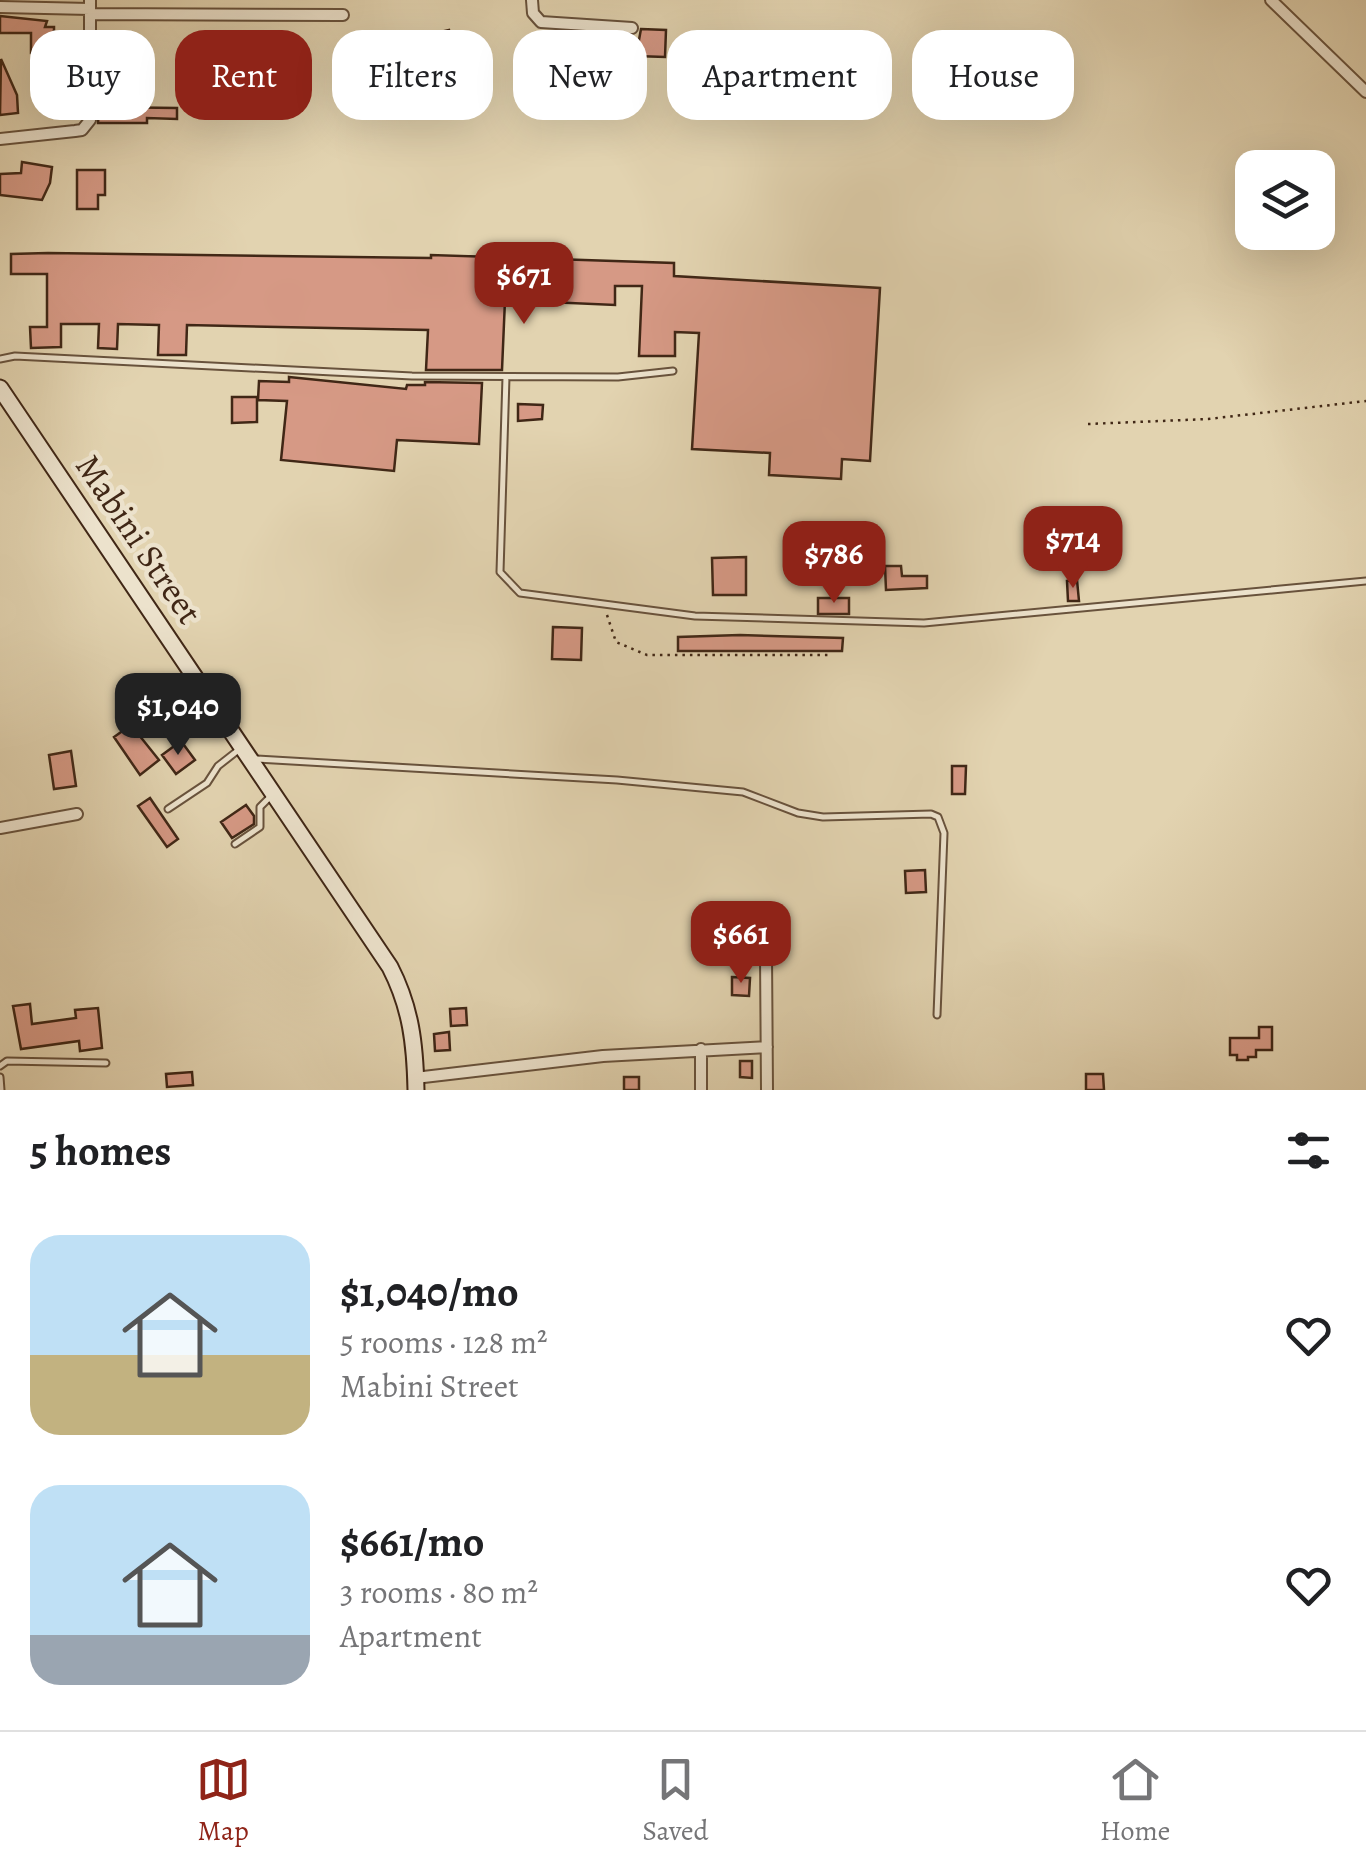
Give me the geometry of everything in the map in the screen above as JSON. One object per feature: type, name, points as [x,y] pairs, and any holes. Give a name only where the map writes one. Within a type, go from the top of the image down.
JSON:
[{"type":"main road","name":"Mabini Street","points":[[0,388],[367,929],[397,981],[414,1031],[415,1084]]},
{"type":"street","points":[[532,0],[533,13],[541,22],[632,28]]},
{"type":"street","points":[[1272,0],[1366,92]]},
{"type":"street","points":[[0,7],[342,15]]},
{"type":"street","points":[[0,140],[82,130],[86,126],[90,120],[90,8]]},
{"type":"street","points":[[0,828],[77,814]]},
{"type":"street","points":[[766,955],[767,1090]]},
{"type":"street","points":[[415,1084],[602,1056],[767,1047]]},
{"type":"street","points":[[701,1050],[701,1090]]},
{"type":"lane","points":[[0,359],[15,356],[412,376],[618,378],[673,370]]},
{"type":"lane","points":[[506,377],[500,572],[520,593],[695,616],[924,623],[1366,581]]},
{"type":"lane","points":[[152,728],[205,690]]},
{"type":"lane","points":[[168,809],[207,782],[218,766],[247,753],[743,792],[798,813],[824,818],[930,814],[938,817],[944,833],[936,1016]]},
{"type":"lane","points":[[234,844],[260,827],[260,807],[274,794]]},
{"type":"lane","points":[[0,1066],[7,1061],[106,1063]]},
{"type":"lane","points":[[0,1077],[1,1090]]},
{"type":"path","points":[[1088,424],[1208,418],[1366,400]]},
{"type":"path","points":[[603,604],[616,642],[647,655],[830,655]]},
{"type":"building","points":[[0,16],[47,21],[45,27],[54,27],[30,33],[0,33]]},
{"type":"building","points":[[641,29],[666,30],[665,57],[647,56],[647,30]]},
{"type":"building","points":[[1,59],[17,95],[18,113],[0,115]]},
{"type":"building","points":[[155,108],[175,108],[175,119],[155,118]]},
{"type":"building","points":[[98,120],[147,120],[147,123],[98,123]]},
{"type":"building","points":[[22,162],[52,167],[42,200],[0,195],[0,174],[21,173]]},
{"type":"building","points":[[77,170],[105,170],[105,195],[98,195],[98,209],[77,209]]},
{"type":"building","points":[[11,254],[431,255],[674,263],[674,276],[880,288],[870,461],[842,459],[841,479],[769,475],[770,453],[692,449],[699,333],[675,332],[675,356],[639,356],[642,286],[615,286],[615,305],[505,300],[502,370],[426,370],[428,330],[187,325],[186,355],[158,355],[159,325],[118,324],[117,349],[98,348],[99,324],[61,324],[61,347],[31,348],[30,327],[47,327],[47,274],[11,274]]},
{"type":"building","points":[[289,377],[406,389],[407,385],[425,382],[482,383],[479,444],[397,440],[394,471],[281,460],[287,401],[258,400],[259,381],[289,382]]},
{"type":"building","points":[[232,397],[257,397],[257,422],[232,423]]},
{"type":"building","points":[[518,404],[543,405],[542,419],[518,421]]},
{"type":"building","points":[[746,557],[746,595],[713,595],[712,558]]},
{"type":"building","points":[[885,566],[901,566],[902,576],[927,576],[927,588],[886,590]]},
{"type":"building","points":[[1077,580],[1079,601],[1068,601],[1067,581]]},
{"type":"building","points":[[818,598],[849,598],[849,614],[818,614]]},
{"type":"building","points":[[553,627],[582,628],[581,660],[552,659]]},
{"type":"building","points":[[678,637],[843,638],[842,651],[678,651]]},
{"type":"building","points":[[170,681],[181,699],[142,730],[128,711]]},
{"type":"building","points":[[131,725],[159,760],[140,775],[114,737]]},
{"type":"building","points":[[181,741],[195,760],[176,774],[162,755]]},
{"type":"building","points":[[71,751],[76,786],[54,789],[49,755]]},
{"type":"building","points":[[952,766],[966,766],[965,794],[952,794]]},
{"type":"building","points":[[150,798],[178,839],[167,847],[138,806]]},
{"type":"building","points":[[246,805],[254,816],[254,824],[232,838],[221,822]]},
{"type":"building","points":[[925,870],[926,892],[906,893],[905,871]]},
{"type":"building","points":[[732,977],[750,978],[749,996],[732,995]]},
{"type":"building","points":[[30,1004],[32,1024],[76,1018],[75,1010],[98,1008],[102,1048],[80,1051],[79,1041],[21,1049],[13,1006]]},
{"type":"building","points":[[466,1008],[467,1025],[451,1026],[450,1009]]},
{"type":"building","points":[[1259,1027],[1272,1027],[1272,1050],[1256,1050],[1256,1057],[1248,1060],[1230,1055],[1230,1038],[1259,1038]]},
{"type":"building","points":[[449,1032],[450,1050],[435,1051],[434,1034]]},
{"type":"building","points":[[740,1061],[752,1061],[752,1078],[740,1077]]},
{"type":"building","points":[[192,1072],[193,1085],[167,1087],[166,1074]]},
{"type":"building","points":[[1086,1074],[1103,1074],[1104,1090],[1086,1090]]},
{"type":"building","points":[[624,1077],[639,1077],[639,1090],[624,1090]]}]
